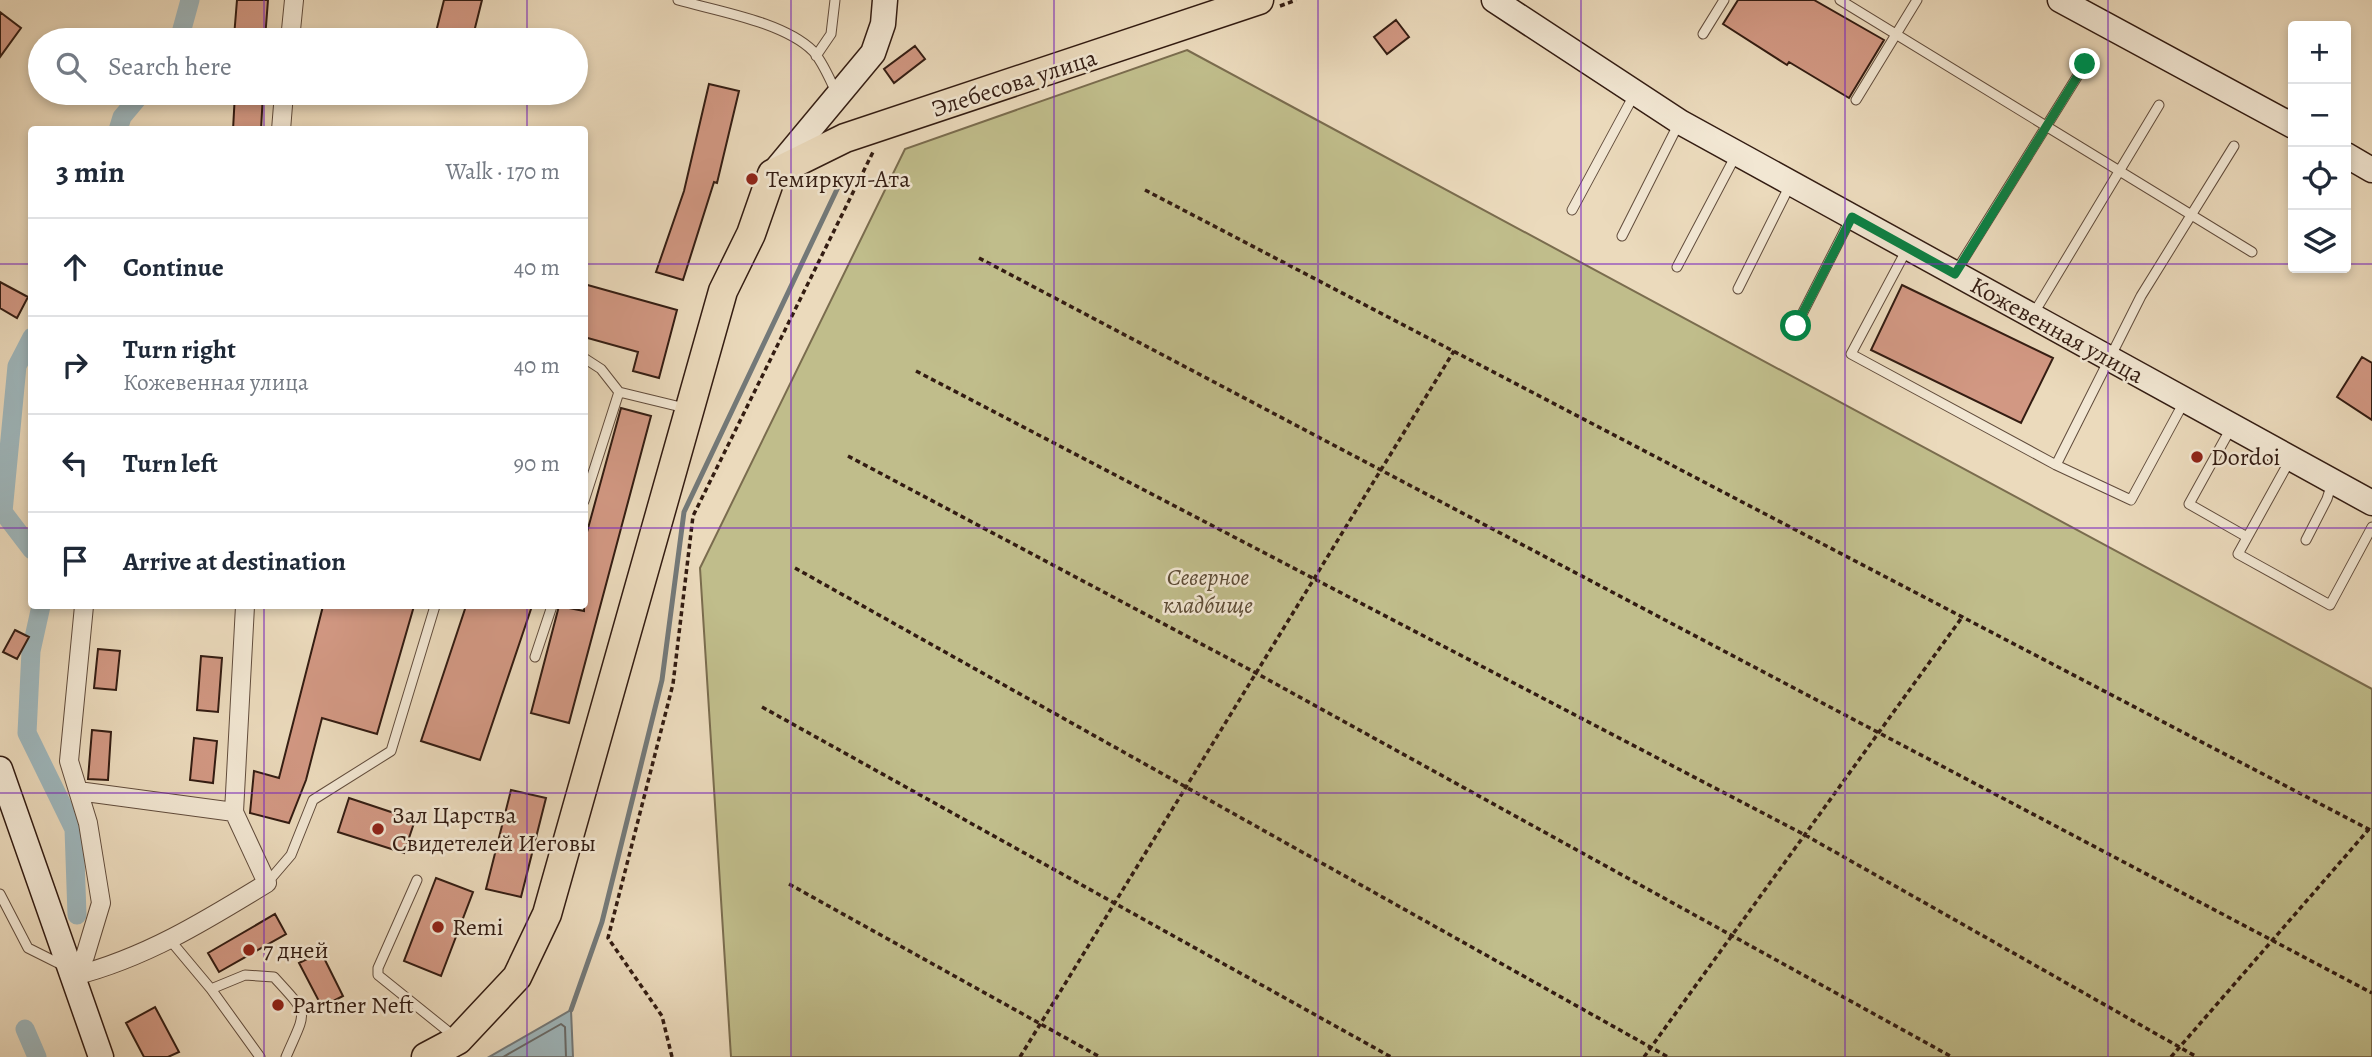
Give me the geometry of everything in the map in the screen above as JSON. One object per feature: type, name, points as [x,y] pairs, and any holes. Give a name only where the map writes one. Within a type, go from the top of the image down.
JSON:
[{"type":"main road","name":"Элебесова улица","points":[[772,174],[845,138],[1210,13],[1264,5]]},
{"type":"main road","points":[[426,1057],[458,1040],[517,977],[547,914],[723,291],[751,234],[772,174]]},
{"type":"street","points":[[291,28],[294,0]]},
{"type":"street","points":[[772,174],[873,53],[883,24],[885,0]]},
{"type":"street","name":"Кожевенная улица","points":[[1494,0],[1680,122],[2372,503]]},
{"type":"street","points":[[2060,0],[2288,123]]},
{"type":"street","points":[[281,126],[283,105]]},
{"type":"street","points":[[2351,158],[2372,170]]},
{"type":"street","points":[[72,973],[85,956],[101,903],[88,823],[69,761],[84,609]]},
{"type":"street","points":[[72,973],[108,967],[170,940],[267,883],[234,812],[245,609]]},
{"type":"street","points":[[0,769],[101,1057]]},
{"type":"street","points":[[78,790],[234,812]]},
{"type":"lane","points":[[678,0],[705,4],[793,37],[816,56],[838,95]]},
{"type":"lane","points":[[816,56],[831,34],[835,0]]},
{"type":"lane","points":[[1703,34],[1724,0]]},
{"type":"lane","points":[[1840,0],[2252,252]]},
{"type":"lane","points":[[1856,100],[1917,0]]},
{"type":"lane","points":[[1955,274],[2085,64]]},
{"type":"lane","points":[[1572,210],[1634,93]]},
{"type":"lane","points":[[2032,316],[2159,105]]},
{"type":"lane","points":[[1622,236],[1680,122]]},
{"type":"lane","points":[[2056,465],[2112,360],[2141,296],[2234,146]]},
{"type":"lane","points":[[1677,267],[1736,153]]},
{"type":"lane","points":[[1738,289],[1791,184]]},
{"type":"lane","points":[[1796,326],[1852,217]]},
{"type":"lane","points":[[1908,248],[1852,354],[2056,465],[2131,500],[2185,400]]},
{"type":"lane","points":[[588,361],[601,369],[619,392],[690,409]]},
{"type":"lane","points":[[588,489],[619,392]]},
{"type":"lane","points":[[2232,426],[2189,504],[2247,537]]},
{"type":"lane","points":[[2290,458],[2238,554],[2330,605],[2372,527]]},
{"type":"lane","points":[[2306,540],[2327,499],[2332,481]]},
{"type":"lane","points":[[267,883],[291,855],[313,800],[391,751],[434,609]]},
{"type":"lane","points":[[536,657],[551,609]]},
{"type":"lane","points":[[417,880],[378,968],[378,975],[458,1040]]},
{"type":"lane","points":[[0,894],[28,948],[72,973]]},
{"type":"lane","points":[[170,940],[211,989],[260,1057]]},
{"type":"lane","points":[[211,989],[245,975],[274,977],[302,1008],[303,1017],[286,1057]]},
{"type":"path","points":[[1264,5],[1296,0]]},
{"type":"path","points":[[672,1057],[662,1016],[608,938],[673,684],[693,516],[877,145]]},
{"type":"path","points":[[1145,190],[2370,830],[2171,1057]]},
{"type":"path","points":[[979,258],[2372,993]]},
{"type":"path","points":[[1020,1057],[1454,351]]},
{"type":"path","points":[[916,371],[1804,835],[2197,1057]]},
{"type":"path","points":[[848,456],[1256,673],[1952,1057]]},
{"type":"path","points":[[795,568],[1668,1057]]},
{"type":"path","points":[[1644,1057],[1963,616]]},
{"type":"path","points":[[762,708],[1391,1057]]},
{"type":"path","points":[[789,884],[1100,1057]]},
{"type":"green space","name":"Северное кладбище","points":[[1187,50],[2372,689],[2372,1057],[731,1057],[700,568],[905,149]]},
{"type":"water","points":[[571,1010],[573,1057],[489,1057]]},
{"type":"building","points":[[237,0],[268,0],[266,28],[235,28]]},
{"type":"building","points":[[444,0],[482,0],[475,28],[437,28]]},
{"type":"building","points":[[1738,0],[1814,0],[1884,40],[1849,98],[1789,62],[1787,65],[1723,24]]},
{"type":"building","points":[[0,12],[21,28],[0,57]]},
{"type":"building","points":[[1396,20],[1409,37],[1387,54],[1374,37]]},
{"type":"building","points":[[915,46],[925,59],[894,83],[884,69]]},
{"type":"building","points":[[709,84],[739,91],[717,183],[714,182],[683,280],[656,272],[684,191]]},
{"type":"building","points":[[234,105],[262,105],[261,126],[233,126]]},
{"type":"building","points":[[0,282],[28,297],[17,318],[0,308]]},
{"type":"building","points":[[588,285],[677,310],[659,378],[633,371],[638,352],[588,338]]},
{"type":"building","points":[[1902,285],[2053,358],[2021,423],[1871,350]]},
{"type":"building","points":[[2362,357],[2372,363],[2372,420],[2337,397]]},
{"type":"building","points":[[621,408],[651,416],[569,723],[531,713],[558,609],[588,609],[588,528]]},
{"type":"building","points":[[322,609],[413,609],[377,734],[322,718],[306,780],[289,823],[250,813],[254,771],[279,778]]},
{"type":"building","points":[[465,609],[531,609],[480,760],[421,741]]},
{"type":"building","points":[[15,630],[29,637],[17,659],[3,652]]},
{"type":"building","points":[[98,649],[120,651],[116,690],[94,688]]},
{"type":"building","points":[[201,656],[222,658],[218,712],[197,710]]},
{"type":"building","points":[[92,730],[111,732],[108,780],[88,779]]},
{"type":"building","points":[[194,738],[217,741],[213,783],[190,780]]},
{"type":"building","points":[[511,790],[546,798],[521,897],[486,889]]},
{"type":"building","points":[[349,798],[415,820],[404,853],[338,832]]},
{"type":"building","points":[[436,878],[473,892],[441,976],[404,961]]},
{"type":"building","points":[[275,914],[286,934],[219,972],[208,953]]},
{"type":"building","points":[[321,952],[343,996],[322,1007],[299,963]]},
{"type":"building","points":[[155,1007],[179,1052],[168,1057],[144,1057],[126,1023]]},
{"type":"waterway","points":[[182,28],[190,0]]},
{"type":"waterway","points":[[119,126],[122,117],[132,105]]},
{"type":"waterway","points":[[571,1010],[602,922],[662,680],[684,512],[840,183]]},
{"type":"waterway","points":[[28,345],[17,366],[3,512],[28,545]]},
{"type":"waterway","points":[[40,609],[31,651],[27,733],[74,829],[77,915]]},
{"type":"waterway","points":[[25,1029],[37,1057]]},
{"type":"place","name":"Темиркул-Ата","points":[[752,179]]},
{"type":"place","name":"Dordoi","points":[[2197,457]]},
{"type":"place","name":"Зал Царства Свидетелей Иеговы","points":[[378,829]]},
{"type":"place","name":"Remi","points":[[438,927]]},
{"type":"place","name":"7 дней","points":[[249,950]]},
{"type":"place","name":"Partner Neft","points":[[278,1005]]},
{"type":"route","points":[[1796,326],[1852,217],[1955,274],[2085,64]]}]
